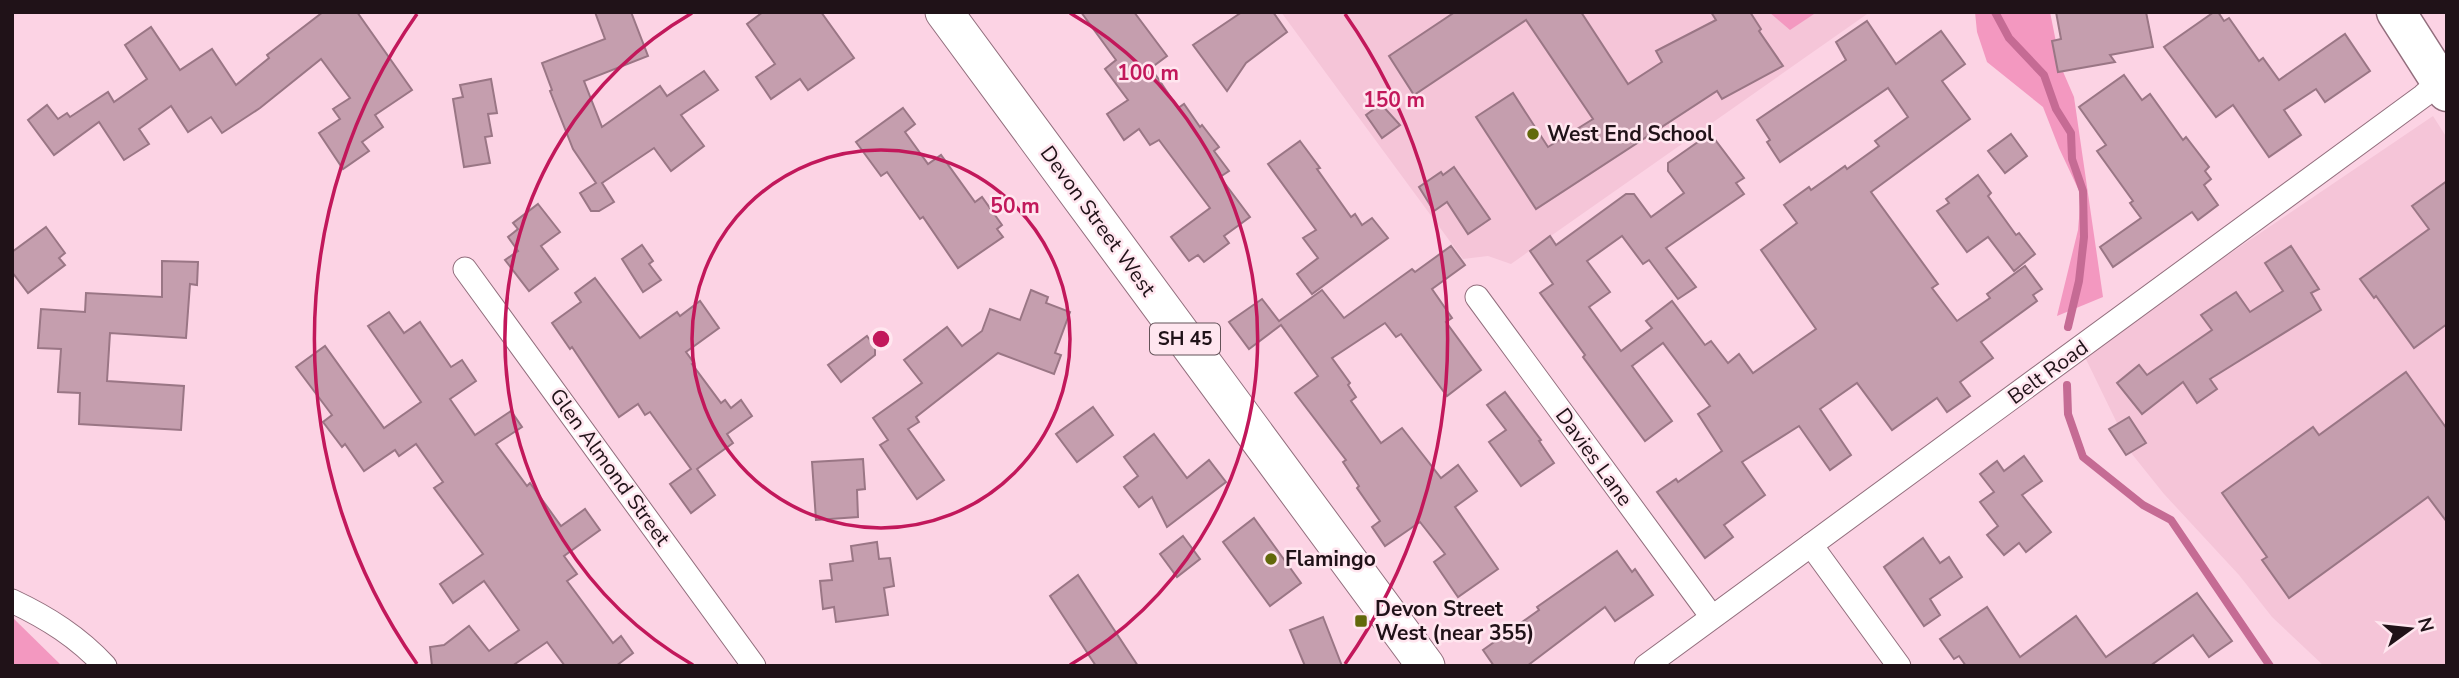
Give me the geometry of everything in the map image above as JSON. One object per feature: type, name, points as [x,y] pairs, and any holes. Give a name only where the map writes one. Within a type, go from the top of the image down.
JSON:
[{"type":"highway","points":[[2396,12],[2444,82]]},
{"type":"main road","name":"Devon Street West","points":[[944,12],[1426,666]]},
{"type":"street","name":"Belt Road","points":[[1646,666],[2444,82]]},
{"type":"street","name":"Glen Almond Street","points":[[465,269],[754,666]]},
{"type":"street","name":"Davies Lane","points":[[1477,298],[1712,617]]},
{"type":"street","points":[[1811,545],[1899,666]]},
{"type":"street","points":[[12,601],[47,618],[85,644],[105,666]]},
{"type":"shaded area","name":"West End School","points":[[1281,12],[1870,12],[1511,264],[1488,256],[1463,259]]},
{"type":"shaded area","points":[[1769,12],[1817,12],[1790,30]]},
{"type":"shaded area","points":[[1975,12],[2050,12],[2061,67],[2074,97],[2103,297],[2057,316],[2078,230],[2081,195],[2043,107],[1987,62],[1977,32]]},
{"type":"shaded area","points":[[2433,116],[2447,138],[2447,666],[2324,666],[2272,617],[2239,575],[2164,494],[2132,454],[2083,353]]},
{"type":"shaded area","points":[[12,617],[62,666],[12,666]]},
{"type":"building","points":[[323,12],[357,12],[412,90],[375,115],[383,127],[362,142],[369,151],[343,169],[319,133],[340,119],[333,109],[350,98],[321,59],[260,108],[222,133],[211,117],[188,132],[171,106],[139,129],[149,144],[124,160],[99,122],[54,155],[28,120],[47,105],[58,119],[67,113],[70,117],[108,92],[114,102],[147,79],[125,45],[151,27],[180,70],[212,49],[236,85],[269,58],[267,55]]},
{"type":"building","points":[[595,12],[631,12],[648,56],[584,81],[602,127],[660,86],[667,96],[704,71],[718,90],[681,115],[704,146],[671,171],[654,148],[602,183],[614,202],[599,211],[591,211],[580,193],[596,183],[573,149],[542,63],[605,39]]},
{"type":"building","points":[[763,12],[821,12],[854,58],[808,90],[800,79],[771,99],[756,77],[775,64],[747,24]]},
{"type":"building","points":[[1081,12],[1134,12],[1167,56],[1151,68],[1178,108],[1184,104],[1200,127],[1202,125],[1219,147],[1214,151],[1229,171],[1220,177],[1250,217],[1224,236],[1229,243],[1204,262],[1198,255],[1189,261],[1171,237],[1210,208],[1159,140],[1150,145],[1139,129],[1124,140],[1107,114],[1128,100],[1105,69],[1116,60]]},
{"type":"building","points":[[1242,12],[1273,12],[1287,32],[1246,63],[1227,91],[1193,45]]},
{"type":"building","points":[[1455,12],[1581,12],[1628,84],[1662,62],[1656,51],[1716,20],[1711,12],[1750,12],[1761,29],[1759,31],[1783,66],[1722,99],[1717,91],[1536,209],[1476,117],[1513,93],[1548,147],[1593,119],[1526,20],[1414,95],[1389,56]]},
{"type":"building","points":[[2056,12],[2146,12],[2153,47],[2110,55],[2115,62],[2058,72],[2052,41],[2061,39]]},
{"type":"building","points":[[2214,12],[2218,12],[2224,21],[2229,18],[2259,61],[2263,58],[2279,80],[2345,34],[2370,71],[2325,102],[2316,89],[2284,110],[2301,135],[2269,157],[2233,105],[2216,117],[2164,47]]},
{"type":"building","points":[[1867,21],[1896,64],[1941,31],[1965,64],[1942,81],[1970,119],[1871,192],[1938,284],[1932,288],[1957,321],[1990,298],[1987,294],[2025,266],[2042,289],[2033,295],[2037,301],[1981,342],[1993,358],[1960,382],[1970,396],[1947,412],[1937,398],[1892,430],[1857,383],[1820,409],[1851,455],[1830,470],[1799,426],[1742,462],[1765,495],[1724,525],[1733,537],[1705,558],[1657,492],[1676,479],[1678,482],[1722,451],[1698,414],[1710,406],[1663,343],[1632,366],[1672,421],[1645,441],[1540,293],[1553,284],[1530,251],[1550,236],[1556,245],[1626,194],[1634,194],[1651,217],[1684,193],[1668,171],[1668,163],[1705,137],[1713,137],[1744,178],[1736,183],[1744,194],[1666,248],[1696,287],[1678,299],[1649,260],[1643,264],[1622,236],[1587,261],[1610,292],[1589,307],[1621,351],[1652,328],[1646,321],[1672,301],[1705,345],[1711,341],[1728,363],[1739,354],[1753,373],[1816,329],[1761,250],[1797,223],[1784,205],[1845,166],[1847,169],[1879,146],[1875,141],[1908,117],[1888,88],[1780,162],[1757,120],[1846,60],[1836,42]]},
{"type":"building","points":[[2124,75],[2142,100],[2150,94],[2183,140],[2186,137],[2209,167],[2205,171],[2211,179],[2204,185],[2218,205],[2198,220],[2192,212],[2113,267],[2100,247],[2141,218],[2130,203],[2133,201],[2097,151],[2106,145],[2079,107]]},
{"type":"building","points":[[491,79],[497,113],[488,114],[492,136],[485,137],[490,163],[464,167],[453,99],[463,97],[460,85]]},
{"type":"building","points":[[1381,104],[1400,125],[1382,138],[1366,115]]},
{"type":"building","points":[[903,108],[915,124],[905,132],[928,164],[941,155],[975,202],[982,197],[1002,225],[997,229],[1003,237],[958,268],[923,217],[920,219],[887,172],[881,176],[856,142]]},
{"type":"building","points":[[2011,134],[2027,156],[2005,173],[1988,151]]},
{"type":"building","points":[[1300,141],[1351,217],[1355,214],[1362,225],[1372,218],[1388,238],[1312,294],[1297,274],[1318,258],[1303,238],[1316,230],[1268,164]]},
{"type":"building","points":[[1454,167],[1490,219],[1468,234],[1447,202],[1434,211],[1419,187],[1441,172],[1443,175]]},
{"type":"building","points":[[1978,175],[1991,193],[1988,196],[2016,235],[2019,233],[2035,254],[2014,271],[1988,237],[1967,252],[1937,211],[1949,203],[1946,199]]},
{"type":"building","points":[[2447,181],[2447,324],[2414,348],[2376,296],[2374,298],[2360,279],[2429,229],[2412,206]]},
{"type":"building","points":[[538,204],[560,232],[541,246],[558,269],[529,291],[505,260],[518,251],[508,237],[518,229],[513,223]]},
{"type":"building","points":[[46,227],[65,253],[59,258],[65,265],[28,293],[12,272],[12,252]]},
{"type":"building","points":[[642,245],[653,261],[649,264],[661,280],[643,292],[622,259]]},
{"type":"building","points":[[1451,246],[1465,265],[1432,289],[1452,318],[1446,322],[1481,370],[1447,396],[1401,334],[1396,337],[1385,323],[1332,358],[1350,383],[1348,385],[1356,397],[1351,401],[1381,443],[1402,428],[1441,478],[1458,465],[1477,491],[1455,507],[1498,569],[1458,597],[1434,562],[1445,554],[1420,522],[1385,546],[1372,527],[1380,521],[1357,488],[1359,486],[1343,462],[1346,460],[1295,393],[1318,376],[1281,325],[1249,349],[1229,322],[1262,299],[1279,321],[1322,290],[1344,318],[1412,269],[1415,272]]},
{"type":"building","points":[[2291,246],[2319,289],[2311,293],[2321,310],[2210,379],[2217,389],[2197,403],[2183,382],[2142,414],[2117,383],[2139,365],[2147,375],[2212,330],[2201,315],[2236,292],[2250,312],[2283,291],[2265,263]]},
{"type":"building","points":[[162,261],[198,262],[197,285],[190,284],[186,338],[110,333],[107,381],[184,386],[181,430],[79,424],[80,393],[58,392],[61,349],[38,348],[41,309],[85,312],[86,293],[162,297]]},
{"type":"building","points":[[595,278],[640,338],[677,312],[680,316],[700,301],[719,328],[686,352],[721,403],[725,400],[731,408],[741,400],[752,416],[727,434],[733,443],[697,469],[715,495],[691,513],[670,484],[691,469],[650,412],[645,415],[638,404],[619,417],[572,347],[570,349],[552,323],[581,302],[575,293]]},
{"type":"building","points":[[1031,290],[1048,297],[1046,303],[1070,312],[1055,353],[1061,355],[1054,374],[998,353],[916,417],[919,422],[908,429],[944,480],[917,499],[880,445],[888,440],[873,418],[922,383],[904,360],[947,327],[962,346],[982,331],[990,309],[1020,320]]},
{"type":"building","points":[[389,312],[404,333],[420,322],[451,367],[462,360],[476,381],[450,399],[475,435],[511,411],[522,427],[496,444],[527,486],[530,483],[561,526],[585,509],[600,530],[564,556],[577,574],[567,581],[613,643],[621,636],[633,653],[616,666],[565,666],[547,642],[512,666],[432,666],[430,647],[444,645],[469,626],[489,651],[519,630],[484,581],[453,603],[440,584],[483,554],[434,488],[443,482],[416,444],[399,456],[395,450],[364,471],[345,444],[342,447],[323,422],[332,415],[296,367],[325,346],[384,428],[421,402],[368,326]]},
{"type":"building","points":[[867,336],[875,347],[875,355],[841,382],[828,365]]},
{"type":"building","points":[[2406,372],[2447,429],[2447,522],[2428,497],[2289,598],[2262,560],[2267,557],[2222,493],[2313,427],[2319,435]]},
{"type":"building","points":[[1505,392],[1541,440],[1539,441],[1554,463],[1521,486],[1489,442],[1506,430],[1487,405]]},
{"type":"building","points":[[1093,407],[1113,435],[1077,462],[1056,434]]},
{"type":"building","points":[[2129,417],[2146,443],[2126,455],[2109,429]]},
{"type":"building","points":[[1154,434],[1187,478],[1209,460],[1226,482],[1167,527],[1152,497],[1139,507],[1124,487],[1138,476],[1124,457]]},
{"type":"building","points":[[2024,456],[2042,481],[2022,495],[2051,532],[2026,552],[2019,543],[2004,555],[1987,535],[1998,526],[1980,502],[1994,492],[1980,474],[1997,461],[2004,471]]},
{"type":"building","points":[[863,459],[865,489],[857,490],[858,517],[816,520],[812,462]]},
{"type":"building","points":[[1254,518],[1301,583],[1270,606],[1223,542]]},
{"type":"building","points":[[1183,536],[1200,559],[1177,577],[1160,554]]},
{"type":"building","points":[[1923,538],[1940,563],[1949,557],[1962,577],[1930,599],[1940,615],[1924,626],[1884,567]]},
{"type":"building","points":[[877,542],[879,559],[890,558],[894,586],[884,588],[888,615],[836,622],[834,607],[823,609],[820,581],[832,580],[830,564],[853,561],[851,546]]},
{"type":"building","points":[[1617,551],[1632,572],[1635,569],[1653,595],[1615,621],[1605,607],[1527,666],[1494,666],[1483,650],[1539,610],[1537,607]]},
{"type":"building","points":[[1078,575],[1138,666],[1096,666],[1050,596]]},
{"type":"building","points":[[2197,593],[2232,641],[2209,657],[2193,635],[2150,666],[1966,666],[1959,656],[1954,659],[1940,639],[1987,607],[2020,657],[2076,616],[2106,657]]},
{"type":"building","points":[[1323,617],[1342,666],[1305,666],[1290,630]]},
{"type":"waterway","points":[[1995,12],[2009,38],[2044,75],[2056,109],[2071,133],[2072,159],[2083,191],[2084,237],[2079,281],[2068,327]]},
{"type":"waterway","points":[[2067,385],[2068,414],[2083,457],[2143,505],[2171,520],[2270,666]]},
{"type":"place","name":"West End School","points":[[1533,134]]},
{"type":"place","name":"Flamingo","points":[[1271,559]]},
{"type":"place","name":"Devon Street West (near 355)","points":[[1361,621]]}]
